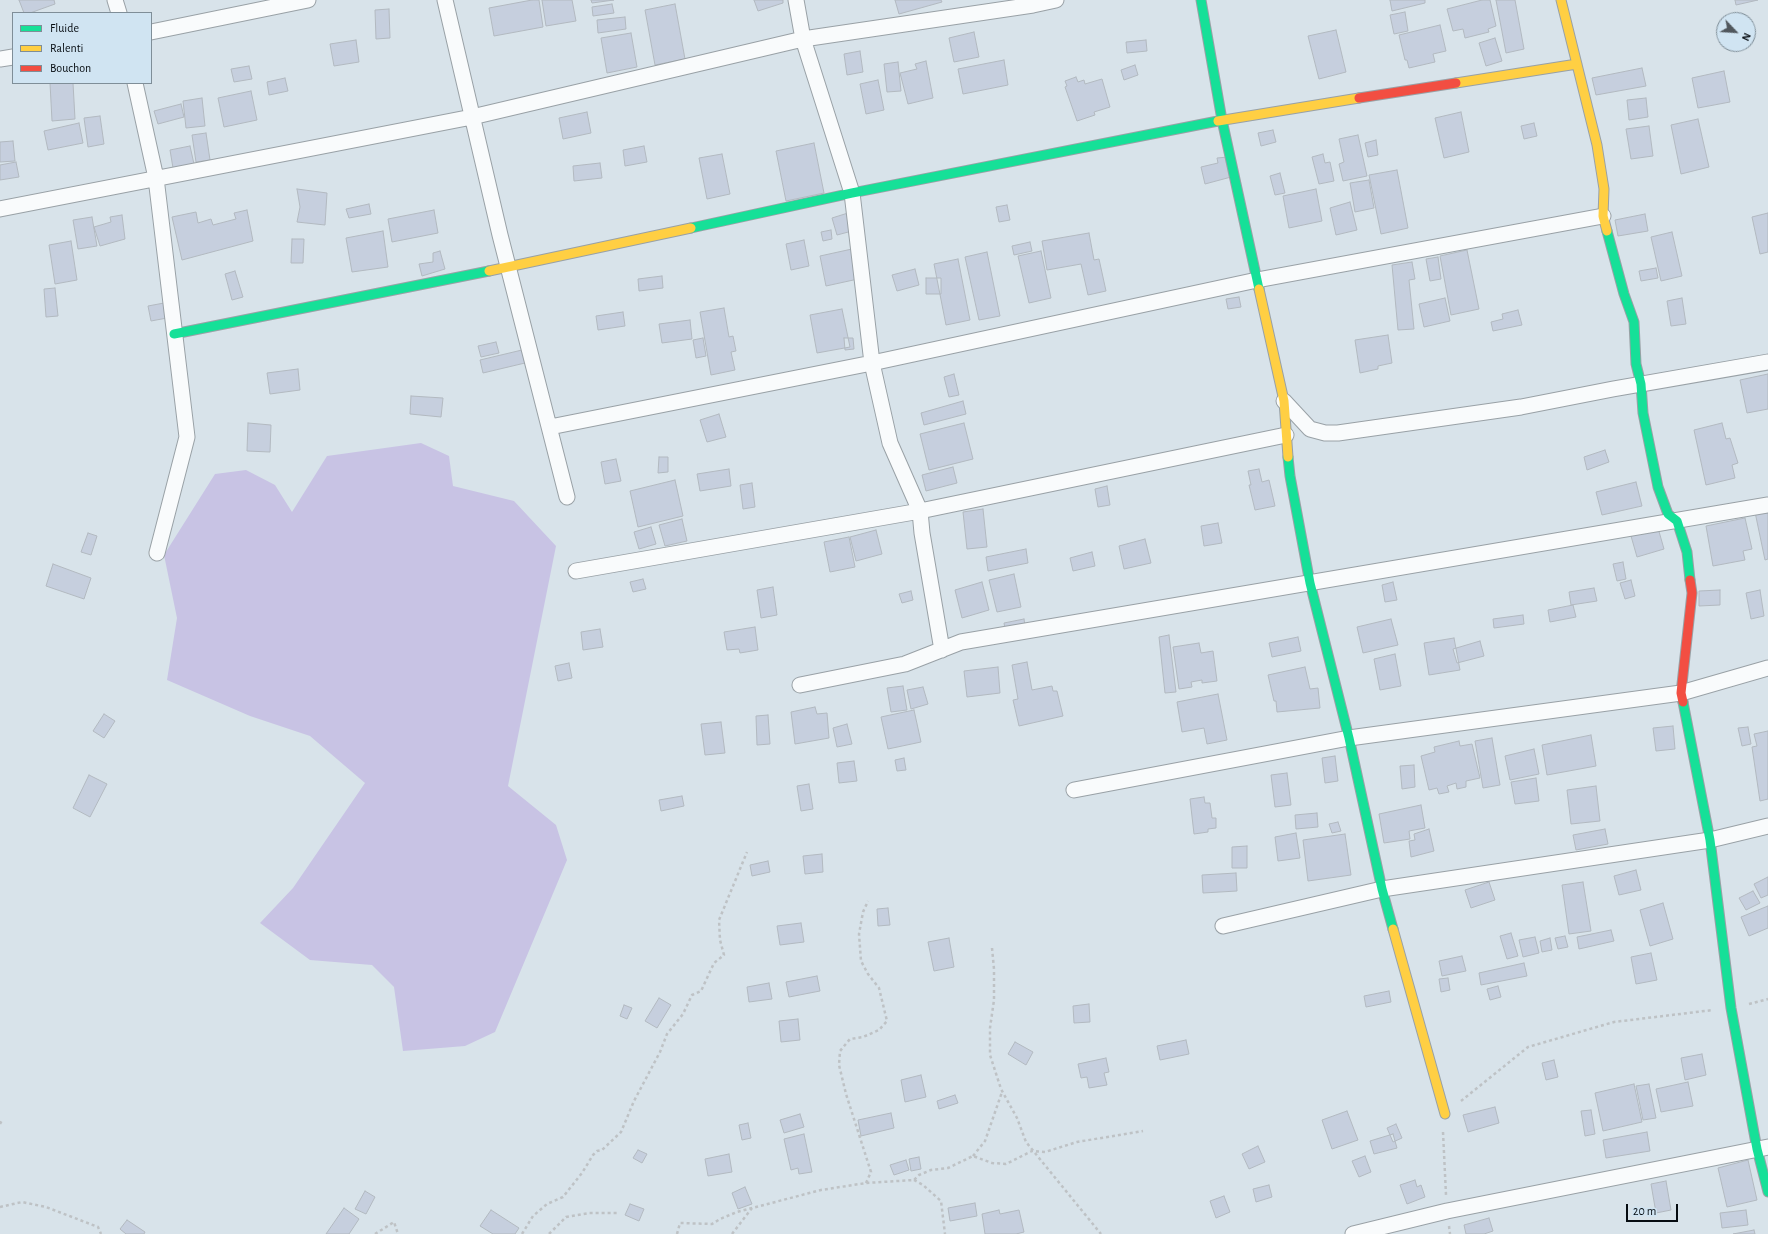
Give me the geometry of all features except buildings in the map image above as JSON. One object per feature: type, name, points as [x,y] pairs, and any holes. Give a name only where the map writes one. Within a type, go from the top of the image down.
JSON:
[{"type":"street","points":[[116,0],[119,12]]},
{"type":"street","points":[[152,32],[308,0]]},
{"type":"street","points":[[445,0],[508,267],[567,497]]},
{"type":"street","points":[[796,0],[803,39],[852,193],[872,363],[890,444],[920,511],[922,533],[942,650]]},
{"type":"street","points":[[0,208],[472,117],[803,39],[1032,5],[1056,0]]},
{"type":"street","points":[[1201,0],[1222,120],[1284,401],[1290,476],[1310,583],[1349,738],[1382,889],[1445,1114]]},
{"type":"street","points":[[1561,0],[1597,145],[1604,189],[1603,216],[1624,294],[1634,322],[1636,364],[1643,413],[1658,487],[1668,514],[1677,521],[1687,552],[1692,593],[1681,693],[1710,840],[1731,1008],[1762,1148],[1768,1192]]},
{"type":"street","points":[[0,59],[12,57]]},
{"type":"street","points":[[174,334],[508,267],[852,193],[1222,120],[1577,64]]},
{"type":"street","points":[[135,84],[156,178],[187,437],[157,553]]},
{"type":"street","points":[[550,427],[872,363],[1257,280],[1603,216]]},
{"type":"street","points":[[1284,401],[1310,429],[1325,433],[1338,433],[1521,407],[1640,384],[1768,362]]},
{"type":"street","points":[[576,571],[920,511],[1286,435]]},
{"type":"street","points":[[800,685],[905,664],[961,642],[1768,505]]},
{"type":"street","points":[[1074,790],[1349,738],[1681,693],[1768,668]]},
{"type":"street","points":[[1223,926],[1382,889],[1710,840],[1768,826]]},
{"type":"street","points":[[1353,1234],[1447,1210],[1762,1148]]},
{"type":"path","points":[[522,1234],[533,1216],[547,1204],[563,1197],[582,1173],[593,1155],[597,1151],[602,1150],[621,1132],[634,1101],[660,1052],[666,1034],[683,1014],[692,995],[701,991],[714,963],[724,954],[720,940],[719,920],[747,852]]},
{"type":"path","points":[[866,1183],[871,1172],[846,1094],[839,1065],[840,1051],[850,1039],[880,1030],[887,1021],[879,988],[868,974],[861,961],[859,934],[863,912],[868,901]]},
{"type":"path","points":[[992,948],[994,1000],[990,1028],[990,1055],[1002,1092],[1017,1118],[1026,1142],[1032,1151],[1101,1234]]},
{"type":"path","points":[[1450,1234],[1442,1138],[1445,1114],[1528,1047],[1614,1022],[1731,1008]]},
{"type":"path","points":[[914,1180],[919,1175],[931,1170],[948,1168],[973,1156],[985,1141],[1002,1092]]},
{"type":"path","points":[[0,1124],[2,1120]]},
{"type":"path","points":[[973,1156],[992,1163],[1006,1164],[1032,1151],[1045,1152],[1077,1142],[1143,1131]]},
{"type":"path","points":[[678,1234],[680,1223],[712,1224],[720,1219],[753,1208],[821,1190],[866,1183],[914,1180],[923,1185],[941,1202],[945,1234]]},
{"type":"path","points":[[0,1207],[22,1202],[46,1207],[98,1227],[101,1234]]},
{"type":"path","points":[[732,1234],[753,1208]]},
{"type":"path","points":[[549,1234],[566,1217],[589,1213],[617,1213]]},
{"type":"path","points":[[375,1234],[394,1222],[398,1234]]},
{"type":"shaded area","points":[[421,443],[449,456],[453,486],[514,501],[556,546],[508,786],[556,825],[567,860],[495,1032],[465,1046],[403,1051],[394,987],[372,965],[310,960],[260,923],[293,888],[365,783],[310,736],[250,716],[167,680],[177,618],[164,555],[215,474],[246,470],[275,485],[292,512],[327,456]]},
{"type":"traffic: fast","points":[[1201,0],[1222,120],[1259,289]]},
{"type":"traffic: fast","points":[[691,228],[852,193],[1218,121]]},
{"type":"traffic: fast","points":[[1607,231],[1624,294],[1634,322],[1636,364],[1641,384],[1643,413],[1658,487],[1668,514],[1677,521],[1687,552],[1690,580]]},
{"type":"traffic: fast","points":[[174,334],[489,271]]},
{"type":"traffic: fast","points":[[1288,457],[1290,476],[1310,583],[1349,738],[1382,889],[1393,929]]},
{"type":"traffic: fast","points":[[1683,702],[1710,840],[1731,1008],[1757,1149],[1768,1192]]},
{"type":"traffic: slow","points":[[1561,0],[1597,145],[1604,189],[1603,216],[1607,231]]},
{"type":"traffic: slow","points":[[1456,83],[1577,64]]},
{"type":"traffic: slow","points":[[1218,121],[1359,98]]},
{"type":"traffic: slow","points":[[489,271],[691,228]]},
{"type":"traffic: slow","points":[[1259,289],[1284,401],[1288,457]]},
{"type":"traffic: slow","points":[[1393,929],[1445,1114]]},
{"type":"traffic: jam","points":[[1359,98],[1456,83]]},
{"type":"traffic: jam","points":[[1683,702],[1681,693],[1692,593],[1690,580]]}]
